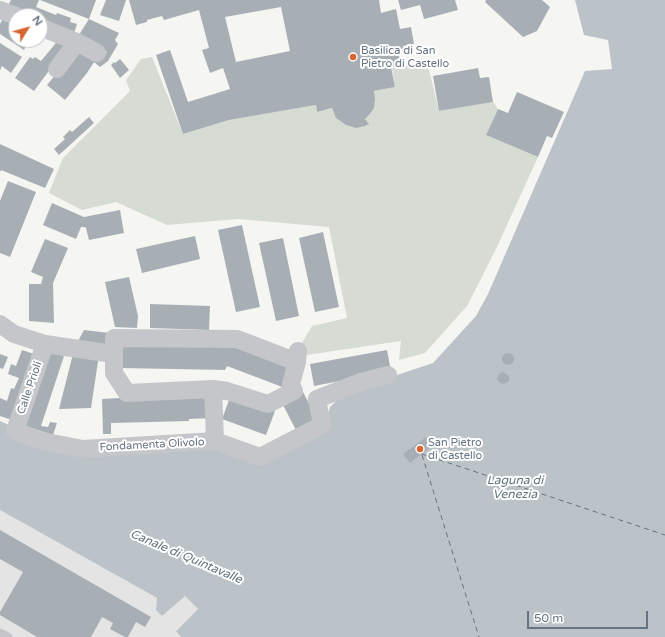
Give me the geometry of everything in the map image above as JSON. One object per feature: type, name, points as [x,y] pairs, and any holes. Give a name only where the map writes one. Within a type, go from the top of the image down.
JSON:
[{"type":"street","points":[[48,30],[77,42],[97,53]]},
{"type":"street","points":[[57,69],[77,42]]},
{"type":"street","points":[[0,324],[14,334],[45,344],[113,354]]},
{"type":"street","points":[[294,391],[291,384],[297,362],[237,339],[114,338],[114,374],[127,393],[213,389],[227,391],[268,404],[294,391],[300,388],[317,399],[361,382],[388,375]]},
{"type":"street","name":"Calle Prioli","points":[[15,432],[45,344]]},
{"type":"street","points":[[213,389],[215,441]]},
{"type":"street","name":"Fondamenta Olivolo","points":[[15,432],[42,441],[83,449],[215,441],[260,457],[322,425],[317,399]]},
{"type":"lane","points":[[0,633],[8,637]]},
{"type":"shaded area","points":[[152,57],[183,134],[229,120],[316,105],[317,112],[332,108],[338,119],[346,125],[356,127],[368,125],[365,119],[373,110],[374,91],[395,87],[392,68],[427,62],[439,111],[493,102],[498,109],[486,135],[538,157],[496,249],[467,306],[425,353],[399,360],[401,341],[300,356],[300,346],[312,326],[347,318],[329,227],[238,219],[167,225],[116,202],[82,210],[49,193],[63,158],[130,91],[126,80],[141,59]]},
{"type":"shaded area","points":[[0,510],[157,598],[156,610],[185,596],[198,609],[176,630],[181,637],[0,637]]},
{"type":"water","name":"Laguna di Venezia","points":[[575,0],[665,0],[665,637],[181,637],[176,631],[198,609],[185,596],[162,616],[156,610],[157,598],[0,510],[0,421],[42,445],[215,445],[262,462],[327,418],[330,407],[339,398],[364,386],[433,363],[476,316],[488,294],[585,71],[612,69],[608,40],[584,35]]},
{"type":"building","points":[[11,0],[39,0],[36,7],[38,8],[8,8],[8,11],[6,10]]},
{"type":"building","points":[[40,0],[96,0],[89,19]]},
{"type":"building","points":[[106,0],[126,0],[119,21],[100,15]]},
{"type":"building","points":[[129,0],[379,0],[381,13],[396,9],[400,29],[411,27],[414,44],[403,46],[404,49],[398,49],[401,65],[391,67],[395,87],[374,91],[374,108],[365,119],[369,124],[365,126],[356,128],[346,125],[336,118],[332,108],[317,112],[316,105],[229,120],[183,134],[156,55],[170,50],[188,102],[230,89],[223,68],[210,73],[202,50],[209,48],[199,10],[164,20],[162,16],[136,25]],"holes":[[[281,7],[290,51],[236,62],[225,17]]]},
{"type":"building","points":[[398,0],[455,0],[458,10],[424,19],[420,5],[401,10]]},
{"type":"building","points":[[486,0],[542,0],[550,7],[537,31],[523,37],[485,2]]},
{"type":"building","points":[[48,12],[71,18],[70,22],[77,24],[73,36],[48,28]]},
{"type":"building","points":[[5,14],[8,15],[8,39],[0,34],[0,24]]},
{"type":"building","points":[[89,19],[119,33],[115,40],[118,44],[108,61],[100,67],[94,62],[65,100],[47,85],[76,50],[104,56],[107,52],[77,38]]},
{"type":"building","points":[[60,38],[72,44],[51,68],[34,91],[15,78],[30,57],[33,59],[35,57],[41,61]]},
{"type":"building","points":[[0,43],[22,57],[11,73],[2,66],[0,70]]},
{"type":"building","points":[[120,59],[129,70],[120,78],[111,65]]},
{"type":"building","points":[[478,68],[480,78],[489,77],[493,102],[439,111],[433,76]]},
{"type":"building","points":[[517,92],[564,112],[552,138],[547,136],[538,157],[486,135],[498,109],[508,113]]},
{"type":"building","points":[[89,117],[94,123],[59,155],[54,149],[65,139],[63,137],[70,130],[72,132]]},
{"type":"building","points":[[0,144],[54,169],[45,188],[1,170],[0,172]]},
{"type":"building","points":[[8,181],[36,192],[10,257],[0,253],[0,201]]},
{"type":"building","points":[[52,203],[84,217],[120,210],[124,233],[89,240],[86,228],[81,227],[76,239],[43,225]]},
{"type":"building","points":[[242,225],[260,307],[236,312],[218,230]]},
{"type":"building","points":[[323,232],[339,307],[315,312],[299,238]]},
{"type":"building","points":[[195,236],[200,259],[142,273],[136,249]]},
{"type":"building","points":[[283,238],[299,316],[276,321],[259,243]]},
{"type":"building","points":[[45,239],[68,248],[53,283],[54,323],[29,321],[29,284],[41,284],[43,277],[31,272]]},
{"type":"building","points":[[129,277],[138,316],[137,328],[115,327],[105,282]]},
{"type":"building","points":[[150,304],[210,306],[209,330],[150,328]]},
{"type":"building","points":[[84,330],[110,333],[108,347],[77,343]]},
{"type":"building","points":[[121,342],[233,345],[293,364],[285,388],[227,366],[225,370],[121,368]]},
{"type":"building","points":[[22,350],[37,355],[15,421],[0,416],[0,398],[7,401],[11,388],[14,389],[19,378],[8,374],[11,364],[16,366]]},
{"type":"building","points":[[47,350],[64,356],[41,426],[48,427],[50,422],[57,423],[53,435],[22,425]]},
{"type":"building","points":[[387,350],[391,371],[314,386],[310,364]]},
{"type":"building","points":[[506,353],[510,353],[514,359],[510,365],[506,365],[502,361],[502,357]]},
{"type":"building","points":[[0,354],[8,357],[3,369],[0,368]]},
{"type":"building","points":[[73,354],[99,355],[91,408],[59,409]]},
{"type":"building","points":[[503,372],[509,376],[509,381],[504,384],[500,383],[497,379],[499,374]]},
{"type":"building","points":[[303,392],[319,423],[298,434],[282,403]]},
{"type":"building","points":[[210,393],[212,418],[189,419],[189,421],[111,423],[111,434],[103,434],[102,399]]},
{"type":"building","points":[[231,395],[275,411],[266,435],[222,419]]},
{"type":"building","name":"San Pietro di Castello","points":[[426,437],[432,446],[410,463],[403,454]]},
{"type":"building","points":[[0,530],[151,617],[145,627],[136,622],[128,637],[125,637],[110,629],[113,623],[102,617],[91,637],[37,637],[0,615],[0,612],[23,572],[0,559]]},
{"type":"ferry route","points":[[422,454],[665,535]]},
{"type":"ferry route","points":[[422,455],[479,637]]},
{"type":"place","name":"Basilica di San Pietro di Castello","points":[[353,57]]},
{"type":"place","name":"San Pietro di Castello","points":[[420,449]]},
{"type":"water label","name":"Canale di Quintavalle","points":[[186,557]]}]
